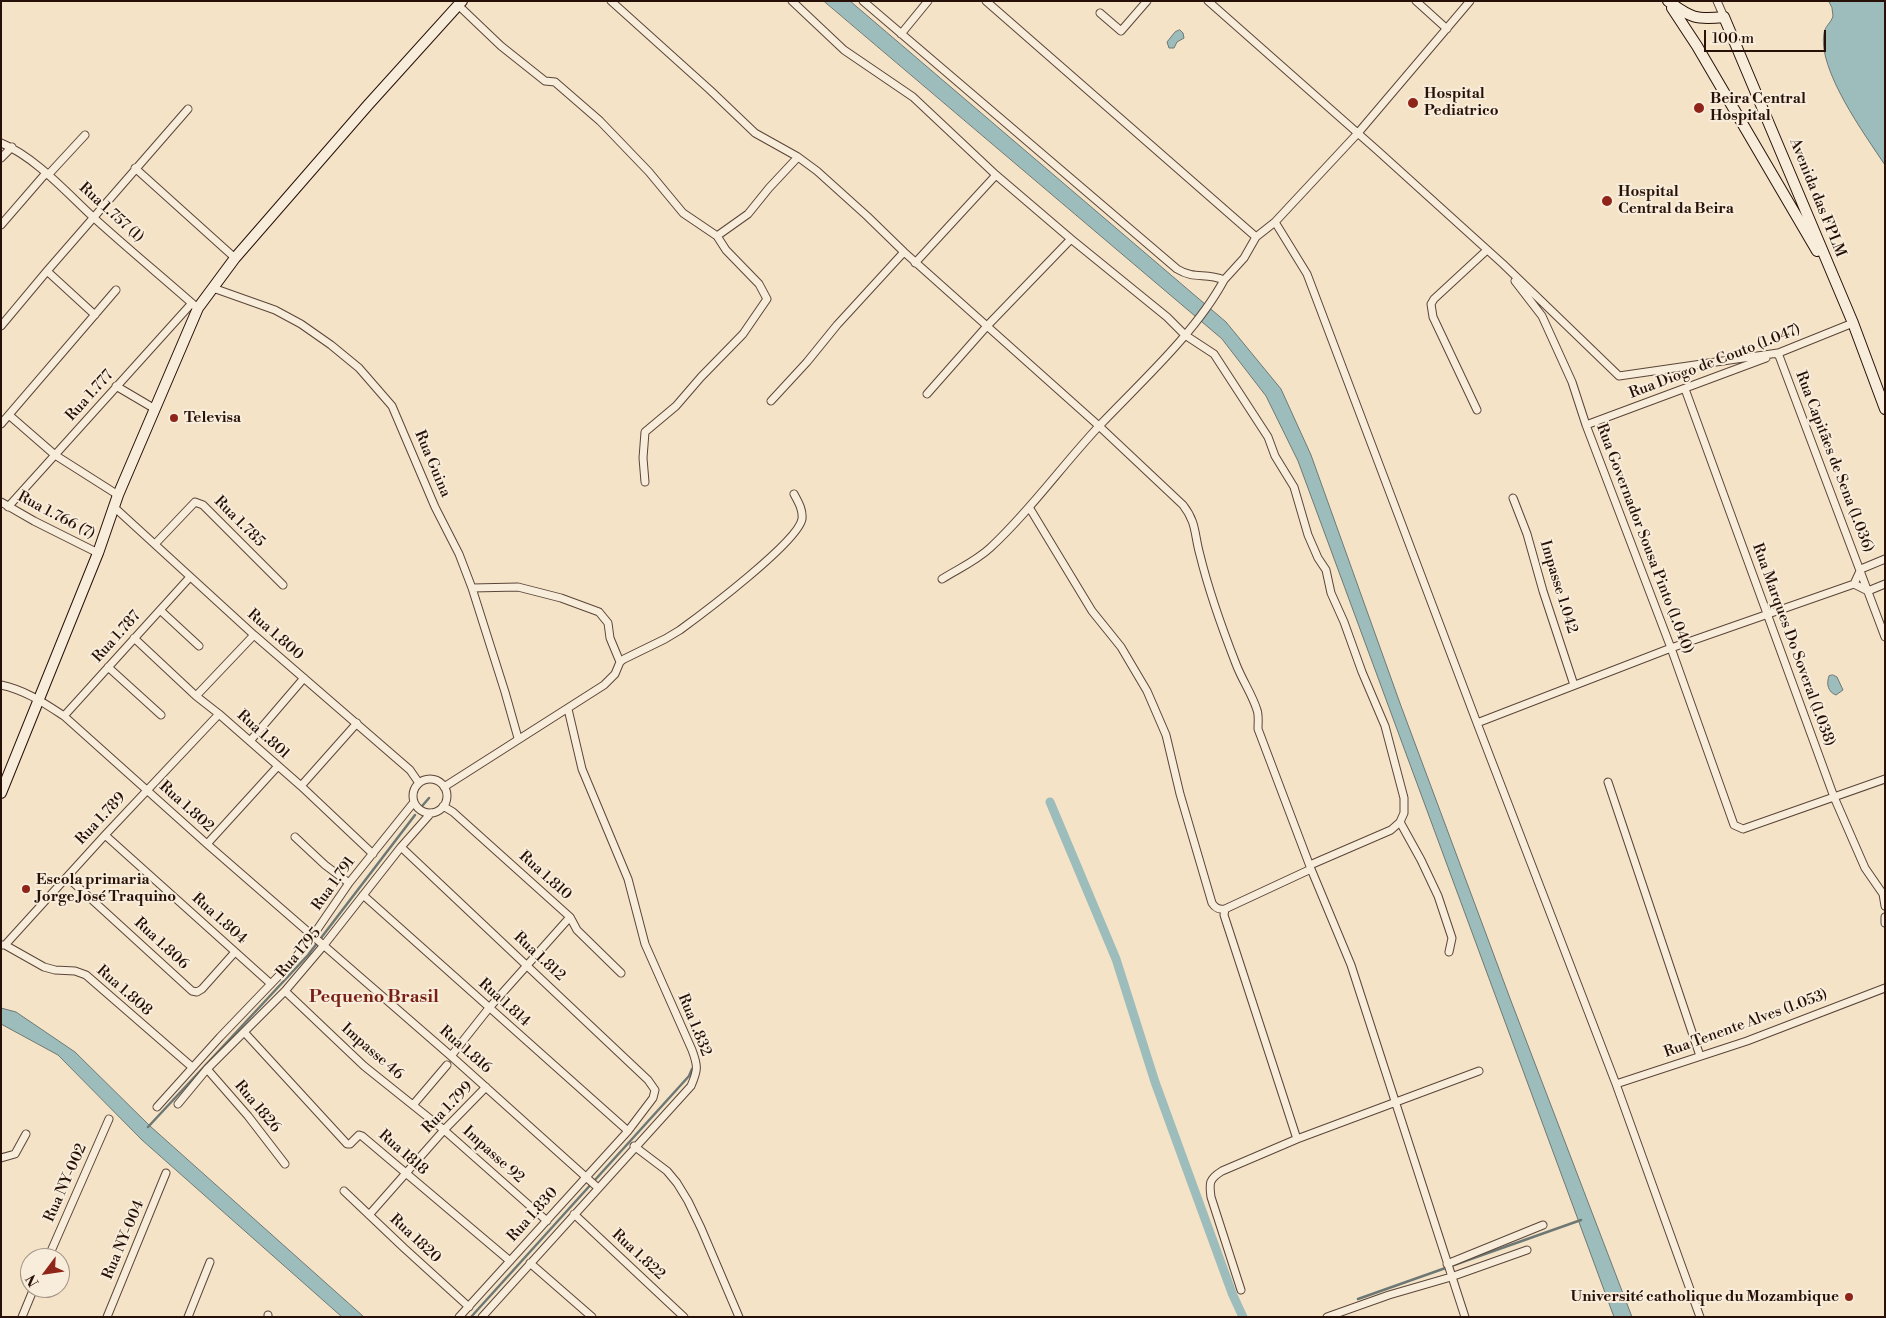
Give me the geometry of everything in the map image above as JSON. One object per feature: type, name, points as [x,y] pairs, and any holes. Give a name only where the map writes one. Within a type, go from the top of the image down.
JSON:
[{"type":"street","points":[[611,1],[710,90],[754,133],[798,157],[867,216],[915,263],[1099,426],[1183,505],[1191,516],[1205,576],[1224,633],[1240,675],[1258,711],[1258,729],[1310,867],[1351,965],[1465,1317]]},
{"type":"street","points":[[792,1],[844,50],[913,97],[1071,240],[1167,317],[1185,334],[1214,354],[1268,437],[1275,456],[1294,487],[1308,535],[1318,558],[1326,570],[1331,593],[1385,726],[1404,798],[1404,813],[1400,822],[1391,830],[1378,837],[1310,867],[1222,910],[1215,907],[1212,903],[1180,794],[1166,735],[1147,691],[1122,647],[1092,610],[1028,507]]},
{"type":"street","points":[[863,1],[1177,269],[1193,276],[1208,275],[1224,280]]},
{"type":"street","points":[[900,34],[928,1]]},
{"type":"street","points":[[986,1],[1256,237]]},
{"type":"street","points":[[1100,13],[1121,32],[1147,1]]},
{"type":"street","points":[[1208,1],[1503,264],[1619,376],[1778,353]]},
{"type":"street","points":[[1416,1],[1447,29]]},
{"type":"street","points":[[942,579],[989,549],[1028,507],[1099,426],[1192,326],[1215,298],[1224,280],[1244,258],[1256,237],[1275,222],[1358,133],[1470,1]]},
{"type":"street","name":"Avenida das FPLM","points":[[1718,1],[1853,323],[1885,409]]},
{"type":"street","points":[[1668,2],[1688,16],[1697,18],[1724,17]]},
{"type":"street","points":[[1668,2],[1702,54],[1834,280]]},
{"type":"street","points":[[1,794],[195,306],[368,105],[460,3],[501,46],[545,81],[555,82],[600,121],[649,172],[683,213],[717,236],[726,250],[759,284],[766,299],[744,334],[701,377],[676,406],[645,432],[643,458],[645,482]]},
{"type":"street","points":[[1,326],[135,168],[188,109]]},
{"type":"street","points":[[1,225],[85,135]]},
{"type":"street","name":"Rua 1.757 (1)","points":[[1,143],[12,147],[47,174],[94,218],[195,306]]},
{"type":"street","points":[[1,158],[12,147]]},
{"type":"street","points":[[717,236],[748,214],[798,157]]},
{"type":"street","points":[[135,168],[235,258]]},
{"type":"street","points":[[915,263],[996,174]]},
{"type":"street","points":[[1275,222],[1307,274],[1476,723],[1616,1084],[1700,1317]]},
{"type":"street","points":[[927,394],[987,326],[1071,240]]},
{"type":"street","points":[[1477,410],[1434,317],[1431,304],[1434,299],[1487,250]]},
{"type":"street","points":[[772,401],[807,362],[836,325],[904,252]]},
{"type":"street","name":"Rua Governador Sousa Pinto (1.040)","points":[[1503,264],[1542,316],[1572,382],[1586,425],[1671,648],[1734,825],[1743,829],[1834,797]]},
{"type":"street","points":[[47,271],[94,315]]},
{"type":"street","name":"Rua Guina","points":[[212,288],[275,310],[301,324],[359,368],[392,406],[472,588],[518,738]]},
{"type":"street","points":[[1,424],[116,290]]},
{"type":"street","name":"Rua 1.777","points":[[8,507],[116,386],[195,306]]},
{"type":"street","name":"Rua Diogo de Couto (1.047)","points":[[1586,425],[1685,389],[1853,323]]},
{"type":"street","name":"Rua Capitães de Sena (1.036)","points":[[1778,353],[1885,637]]},
{"type":"street","points":[[116,386],[155,409]]},
{"type":"street","name":"Rua Marques Do Soveral (1.038)","points":[[1685,389],[1834,797],[1865,868],[1882,894],[1885,906]]},
{"type":"street","points":[[10,415],[55,455],[118,496]]},
{"type":"street","points":[[444,787],[518,738],[568,709],[610,679],[615,674],[620,662],[665,640],[680,630],[764,563],[787,543],[802,521],[802,508],[794,494]]},
{"type":"street","name":"Impasse 1.042","points":[[1513,498],[1527,534],[1543,591],[1574,685]]},
{"type":"street","name":"Rua 1.766 (7)","points":[[1,502],[98,554]]},
{"type":"street","name":"Rua 1.785","points":[[155,544],[195,502],[202,505],[283,585]]},
{"type":"street","name":"Rua 1.800","points":[[114,507],[254,635],[410,770],[419,783]]},
{"type":"street","points":[[1854,584],[1860,569],[1885,559]]},
{"type":"street","name":"Rua 1.787","points":[[64,716],[190,577]]},
{"type":"street","points":[[1476,723],[1671,648],[1854,584],[1868,590],[1885,584]]},
{"type":"street","points":[[472,588],[518,587],[561,598],[599,612],[608,623],[610,638],[620,662]]},
{"type":"street","points":[[160,610],[199,646]]},
{"type":"street","points":[[196,696],[254,635]]},
{"type":"street","name":"Rua 1.801","points":[[134,638],[196,696],[301,786],[373,854]]},
{"type":"street","points":[[108,667],[162,715]]},
{"type":"street","points":[[250,741],[304,678]]},
{"type":"street","name":"Rua 1.802","points":[[1,685],[16,688],[38,699],[64,716],[206,844],[324,946]]},
{"type":"street","name":"Rua 1.832","points":[[484,1314],[690,1086],[697,1073],[696,1062],[644,944],[628,880],[582,769],[568,709]]},
{"type":"street","name":"Rua 1.789","points":[[3,945],[219,714]]},
{"type":"street","points":[[301,786],[357,723]]},
{"type":"street","points":[[206,844],[278,766]]},
{"type":"street","points":[[429,779],[435,780],[444,787],[446,800],[438,811],[424,812],[418,808],[414,802],[413,795],[419,783],[429,779]]},
{"type":"street","points":[[1834,797],[1885,779]]},
{"type":"street","points":[[1608,782],[1700,1056]]},
{"type":"street","name":"Rua 1.791","points":[[156,1107],[271,984],[312,937],[349,884],[414,802]]},
{"type":"street","name":"Rua 1.810","points":[[443,806],[453,812],[570,917],[577,930],[621,974]]},
{"type":"street","name":"Rua 1795","points":[[178,1104],[207,1070],[285,991],[324,946],[401,847],[431,812]]},
{"type":"street","points":[[1400,822],[1438,896],[1452,938],[1449,952]]},
{"type":"street","name":"Rua 1.804","points":[[105,835],[271,984]]},
{"type":"street","points":[[295,837],[349,884]]},
{"type":"street","name":"Rua 1.812","points":[[401,847],[528,965],[648,1080],[655,1090]]},
{"type":"street","name":"Rua 1.806","points":[[67,877],[192,991],[197,992],[202,989],[235,952]]},
{"type":"street","name":"Rua 1.814","points":[[363,895],[628,1131]]},
{"type":"street","points":[[1225,908],[1224,915],[1297,1138]]},
{"type":"street","points":[[451,1056],[489,1008],[570,917]]},
{"type":"street","points":[[1885,917],[1885,923]]},
{"type":"street","name":"Rua 1.808","points":[[3,945],[44,967],[55,970],[75,970],[86,976],[192,1067]]},
{"type":"street","name":"Rua 1.816","points":[[324,946],[451,1056],[597,1187]]},
{"type":"street","name":"Rua Tenente Alves (1.053)","points":[[1616,1084],[1747,1041],[1885,988]]},
{"type":"street","name":"Impasse 46","points":[[285,991],[364,1066],[444,1130]]},
{"type":"street","name":"Rua 1818","points":[[245,1033],[347,1144],[350,1144],[358,1135],[362,1136],[510,1261]]},
{"type":"street","points":[[413,1105],[447,1065]]},
{"type":"street","name":"Rua 1826","points":[[207,1070],[248,1116],[285,1164]]},
{"type":"street","points":[[1241,1290],[1211,1197],[1209,1184],[1214,1176],[1297,1138],[1480,1071]]},
{"type":"street","name":"Rua 1.799","points":[[369,1215],[444,1130],[486,1087]]},
{"type":"street","name":"Rua 1.830","points":[[459,1317],[628,1131],[653,1098],[655,1090]]},
{"type":"street","name":"Rua NY-002","points":[[52,1248],[109,1119]]},
{"type":"street","name":"Impasse 92","points":[[444,1130],[547,1221]]},
{"type":"street","points":[[1,1158],[15,1154],[26,1134]]},
{"type":"street","points":[[634,1146],[667,1171],[678,1183],[701,1228],[739,1317]]},
{"type":"street","name":"Rua NY-004","points":[[106,1317],[166,1173]]},
{"type":"street","name":"Rua 1820","points":[[344,1191],[469,1306]]},
{"type":"street","name":"Rua 1.822","points":[[574,1214],[684,1317]]},
{"type":"street","points":[[1447,1264],[1543,1225]]},
{"type":"street","points":[[1327,1317],[1527,1250]]},
{"type":"street","points":[[188,1317],[210,1262]]},
{"type":"street","points":[[530,1264],[592,1317]]},
{"type":"street","points":[[22,1317],[30,1298]]},
{"type":"street","points":[[484,1314],[494,1317]]},
{"type":"water","points":[[824,1],[850,1],[1226,322],[1281,389],[1311,455],[1401,706],[1632,1317],[1614,1317],[1298,461],[1266,396],[1222,339]]},
{"type":"water","points":[[1829,1],[1885,1],[1885,165],[1844,101],[1828,65],[1824,48],[1824,33],[1833,16]]},
{"type":"water","points":[[1180,30],[1184,38],[1177,42],[1174,48],[1169,48],[1167,42],[1175,32]]},
{"type":"water","points":[[1829,676],[1837,677],[1843,690],[1836,695],[1829,690],[1828,685]]},
{"type":"water","points":[[1,1008],[16,1012],[75,1052],[150,1126],[364,1317],[342,1317],[142,1140],[58,1055],[1,1024]]},
{"type":"waterway","points":[[423,805],[429,798]]},
{"type":"waterway","points":[[1050,802],[1116,959],[1155,1082],[1232,1293],[1243,1317]]},
{"type":"waterway","points":[[148,1127],[308,955],[415,815]]},
{"type":"waterway","points":[[471,1317],[689,1076],[692,1069]]},
{"type":"waterway","points":[[1358,1299],[1581,1220]]},
{"type":"place","name":"Hospital Pediatrico","points":[[1413,103]]},
{"type":"place","name":"Beira Central Hospital","points":[[1699,108]]},
{"type":"place","name":"Hospital Central da Beira","points":[[1607,201]]},
{"type":"place","name":"Televisa","points":[[174,418]]},
{"type":"place","name":"Escola primaria Jorge José Traquino","points":[[26,889]]},
{"type":"place","name":"Université catholique du Mozambique","points":[[1849,1297]]},
{"type":"district","name":"Pequeno Brasil","points":[[374,998]]}]
